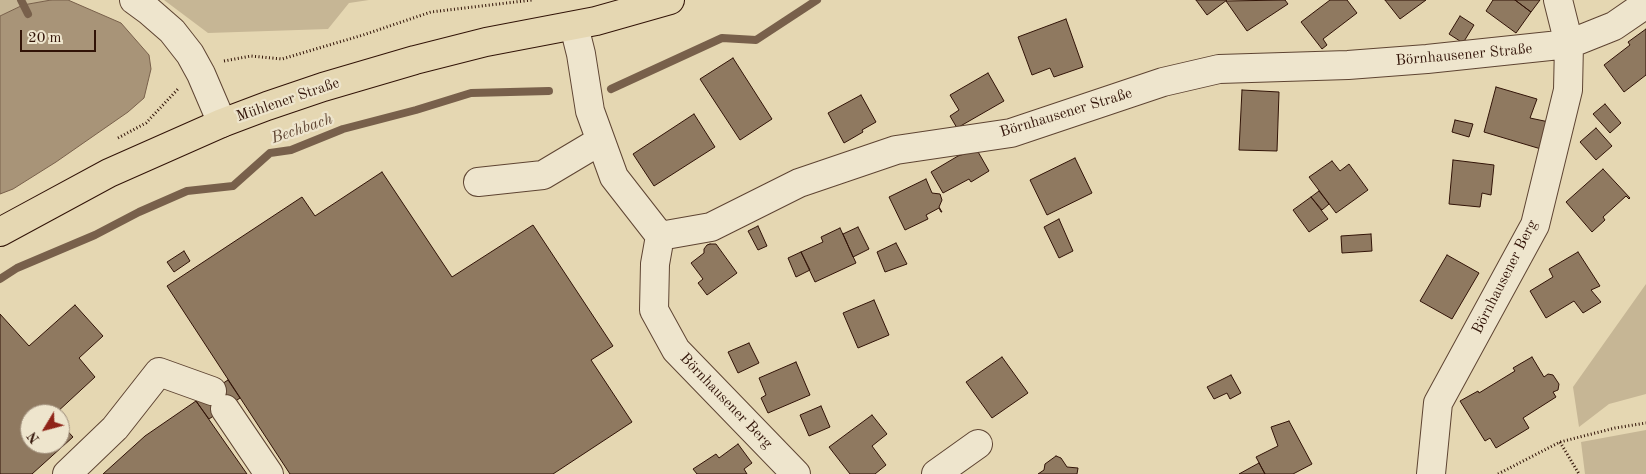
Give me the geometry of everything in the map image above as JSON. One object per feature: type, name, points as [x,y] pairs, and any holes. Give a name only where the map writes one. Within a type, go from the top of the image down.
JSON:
[{"type":"main road","name":"Mühlener Straße","points":[[0,232],[109,173],[222,122],[323,87],[415,60],[486,42],[585,23],[670,0]]},
{"type":"street","points":[[134,0],[172,31],[190,54],[222,122]]},
{"type":"street","name":"Börnhausener Berg","points":[[1431,474],[1438,403],[1534,225],[1568,90],[1570,44],[1558,0]]},
{"type":"street","name":"Börnhausener Straße","points":[[660,236],[711,226],[799,183],[896,150],[1010,133],[1163,82],[1219,69],[1348,65],[1570,44],[1614,26],[1646,4]]},
{"type":"street","points":[[585,23],[581,54],[590,111],[600,141],[614,177],[660,236]]},
{"type":"street","points":[[478,182],[543,176],[600,141]]},
{"type":"street","name":"Börnhausener Berg","points":[[660,236],[655,264],[654,310],[676,350],[796,474]]},
{"type":"street","points":[[68,474],[115,428],[159,372],[219,400],[269,474]]},
{"type":"street","points":[[936,474],[978,444]]},
{"type":"path","points":[[111,141],[146,123],[177,89],[224,60],[251,56],[282,59],[431,12],[532,0]]},
{"type":"path","points":[[1498,474],[1560,442],[1615,428],[1646,423]]},
{"type":"path","points":[[1560,442],[1578,474]]},
{"type":"shaded area","points":[[0,0],[51,0],[23,5],[0,16]]},
{"type":"shaded area","points":[[51,0],[68,0],[121,23],[149,55],[151,69],[144,98],[128,112],[56,162],[13,189],[0,194],[0,16],[23,5]]},
{"type":"shaded area","points":[[164,0],[369,0],[349,3],[328,29],[208,33]]},
{"type":"shaded area","points":[[1646,284],[1646,394],[1609,404],[1579,427],[1573,387]]},
{"type":"shaded area","points":[[1646,430],[1646,474],[1585,474],[1581,442]]},
{"type":"building","points":[[1196,0],[1227,0],[1207,15]]},
{"type":"building","points":[[1285,0],[1288,4],[1247,31],[1226,1]]},
{"type":"building","points":[[1330,0],[1347,0],[1357,13],[1323,39],[1327,45],[1322,49],[1301,22]]},
{"type":"building","points":[[1385,0],[1426,0],[1400,19]]},
{"type":"building","points":[[1493,0],[1515,0],[1531,12],[1516,33],[1486,11]]},
{"type":"building","points":[[1515,0],[1540,0],[1531,12]]},
{"type":"building","points":[[1460,16],[1474,25],[1463,43],[1449,34]]},
{"type":"building","points":[[1066,19],[1083,67],[1054,77],[1050,68],[1032,75],[1018,37]]},
{"type":"building","points":[[1646,29],[1646,75],[1624,92],[1604,65],[1630,45],[1628,42]]},
{"type":"building","points":[[733,58],[772,119],[740,140],[700,79]]},
{"type":"building","points":[[988,73],[1004,101],[957,128],[950,116],[959,110],[950,95]]},
{"type":"building","points":[[1496,87],[1537,99],[1530,118],[1549,122],[1541,149],[1484,132]]},
{"type":"building","points":[[1242,90],[1279,92],[1277,151],[1239,150]]},
{"type":"building","points":[[861,95],[876,122],[844,143],[828,113]]},
{"type":"building","points":[[1605,104],[1621,123],[1610,133],[1593,114]]},
{"type":"building","points":[[694,114],[715,147],[654,186],[633,154]]},
{"type":"building","points":[[1455,120],[1473,124],[1469,137],[1452,132]]},
{"type":"building","points":[[1596,128],[1612,146],[1596,160],[1580,142]]},
{"type":"building","points":[[977,150],[989,171],[971,182],[969,179],[943,193],[931,172],[958,156]]},
{"type":"building","points":[[1075,158],[1092,193],[1047,215],[1030,180]]},
{"type":"building","points":[[1453,160],[1494,165],[1491,195],[1482,193],[1480,207],[1449,204]]},
{"type":"building","points":[[1332,161],[1340,171],[1349,164],[1368,190],[1336,213],[1309,177]]},
{"type":"building","points":[[1603,169],[1630,198],[1626,196],[1603,217],[1605,220],[1592,232],[1566,202]]},
{"type":"building","points":[[382,172],[452,277],[533,225],[613,346],[591,360],[632,422],[553,474],[290,474],[167,286],[302,197],[315,216]]},
{"type":"building","points":[[926,179],[932,193],[940,194],[942,200],[939,207],[942,212],[939,208],[926,215],[928,219],[905,230],[889,197]]},
{"type":"building","points":[[1319,191],[1329,204],[1322,210],[1311,197]]},
{"type":"building","points":[[1311,197],[1328,219],[1309,232],[1293,210]]},
{"type":"building","points":[[1059,219],[1073,251],[1059,258],[1044,227]]},
{"type":"building","points":[[758,226],[767,246],[758,250],[748,231]]},
{"type":"building","points":[[858,227],[869,249],[853,257],[843,234]]},
{"type":"building","points":[[840,228],[856,263],[815,282],[801,252],[823,242],[821,237]]},
{"type":"building","points":[[1371,234],[1372,251],[1342,253],[1341,236]]},
{"type":"building","points":[[896,243],[907,264],[885,272],[877,252]]},
{"type":"building","points":[[710,244],[716,244],[737,273],[707,295],[698,283],[703,279],[691,263],[704,253],[704,249]]},
{"type":"building","points":[[184,251],[190,261],[174,272],[167,262]]},
{"type":"building","points":[[801,252],[810,270],[796,277],[788,258]]},
{"type":"building","points":[[1578,252],[1600,286],[1591,290],[1601,302],[1583,313],[1574,301],[1546,318],[1530,291],[1553,277],[1549,269]]},
{"type":"building","points":[[1447,255],[1479,273],[1452,319],[1420,301]]},
{"type":"building","points":[[874,300],[889,335],[858,348],[843,313]]},
{"type":"building","points":[[75,305],[103,336],[79,358],[95,377],[66,404],[20,404],[20,454],[54,454],[32,474],[0,474],[0,314],[29,346]]},
{"type":"building","points":[[749,343],[759,363],[738,373],[728,352]]},
{"type":"building","points":[[1002,357],[1028,393],[992,418],[966,382]]},
{"type":"building","points":[[1532,357],[1544,377],[1548,374],[1553,375],[1559,384],[1558,390],[1553,392],[1556,397],[1523,418],[1529,428],[1496,448],[1490,438],[1485,441],[1460,401],[1478,391],[1479,393],[1515,371],[1513,368]]},
{"type":"building","points":[[796,362],[810,395],[768,413],[761,398],[766,395],[759,378]]},
{"type":"building","points":[[1231,375],[1241,393],[1230,399],[1227,393],[1214,399],[1207,387]]},
{"type":"building","points":[[228,380],[240,398],[209,419],[196,401]]},
{"type":"building","points":[[196,401],[247,474],[103,474],[145,436]]},
{"type":"building","points":[[821,406],[830,427],[809,436],[800,415]]},
{"type":"building","points":[[872,415],[887,434],[872,446],[886,465],[875,474],[850,474],[829,447]]},
{"type":"building","points":[[1289,421],[1312,464],[1293,474],[1265,474],[1256,457],[1278,446],[1271,427]]},
{"type":"building","points":[[738,444],[752,463],[744,469],[747,474],[697,474],[693,469],[716,454],[719,458]]},
{"type":"building","points":[[1056,456],[1061,458],[1067,467],[1078,468],[1077,474],[1038,474],[1044,470],[1045,464]]},
{"type":"building","points":[[1259,463],[1265,474],[1239,474]]},
{"type":"waterway","points":[[21,0],[28,14]]},
{"type":"waterway","name":"Bechbach","points":[[611,89],[722,38],[756,40],[817,0]]},
{"type":"waterway","name":"Bechbach","points":[[0,279],[17,268],[95,235],[139,212],[187,191],[233,186],[270,153],[291,150],[343,129],[471,93],[549,91]]}]
